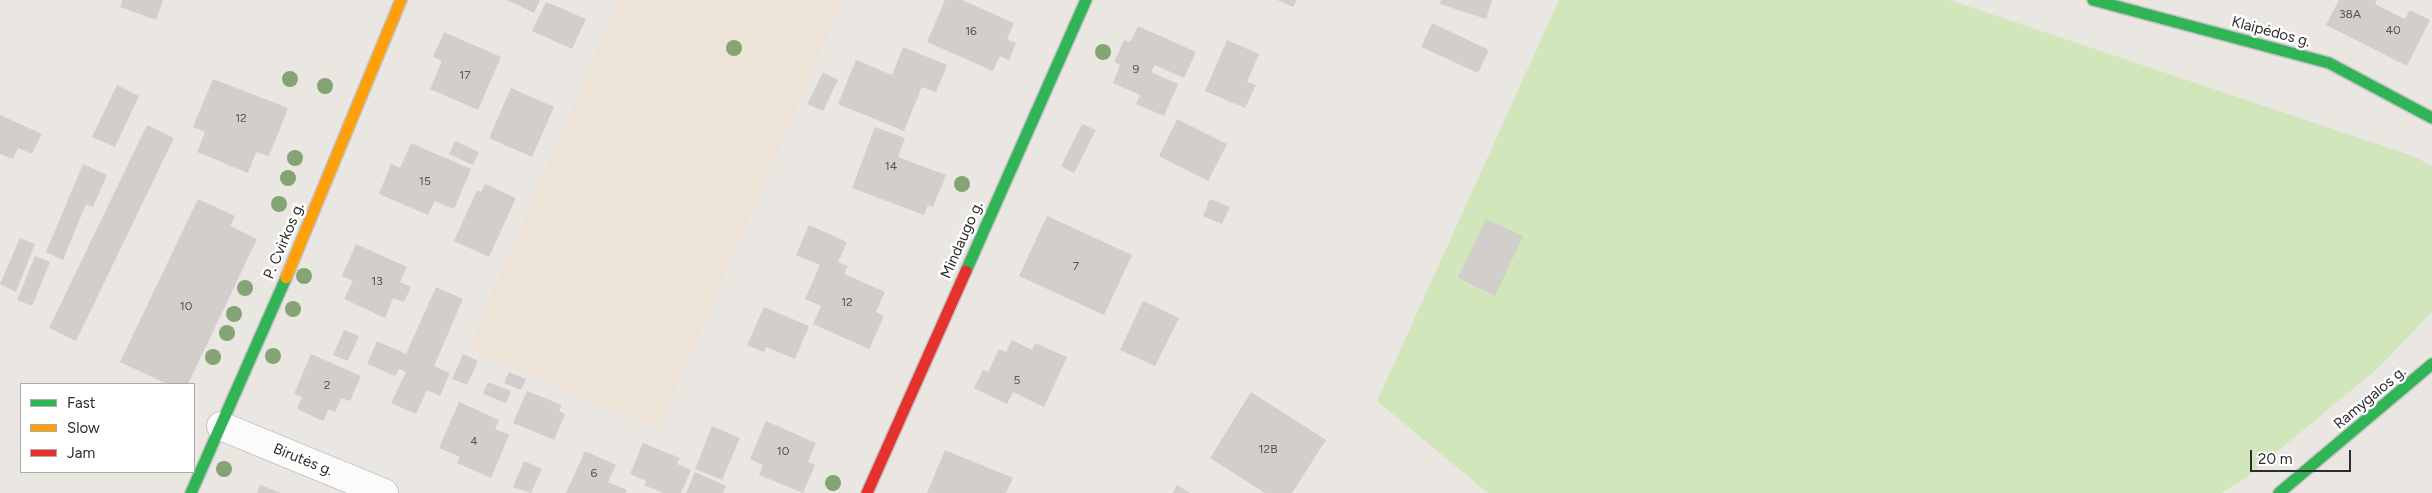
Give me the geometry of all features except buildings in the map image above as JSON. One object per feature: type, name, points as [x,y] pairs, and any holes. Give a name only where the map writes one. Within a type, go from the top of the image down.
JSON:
[{"type":"street","name":"P. Cvirkos g.","points":[[191,493],[402,0]]},
{"type":"street","name":"Mindaugo g.","points":[[867,493],[1086,0]]},
{"type":"street","name":"Klaipėdos g.","points":[[2093,0],[2330,63],[2432,118]]},
{"type":"street","name":"Ramygalos g.","points":[[2279,493],[2432,364]]},
{"type":"street","name":"Birutės g.","points":[[221,426],[384,493]]},
{"type":"shaded area","points":[[619,0],[843,0],[658,430],[468,349]]},
{"type":"green space","points":[[1559,0],[1949,0],[2416,157],[2432,167],[2432,312],[2377,369],[2244,479],[2221,493],[1488,493],[1377,401]]},
{"type":"traffic: fast","points":[[966,271],[1086,0]]},
{"type":"traffic: fast","points":[[2093,0],[2329,63],[2432,118]]},
{"type":"traffic: fast","points":[[191,493],[286,278]]},
{"type":"traffic: fast","points":[[2279,493],[2432,364]]},
{"type":"traffic: slow","points":[[286,278],[401,0]]},
{"type":"traffic: jam","points":[[867,493],[966,271]]}]
